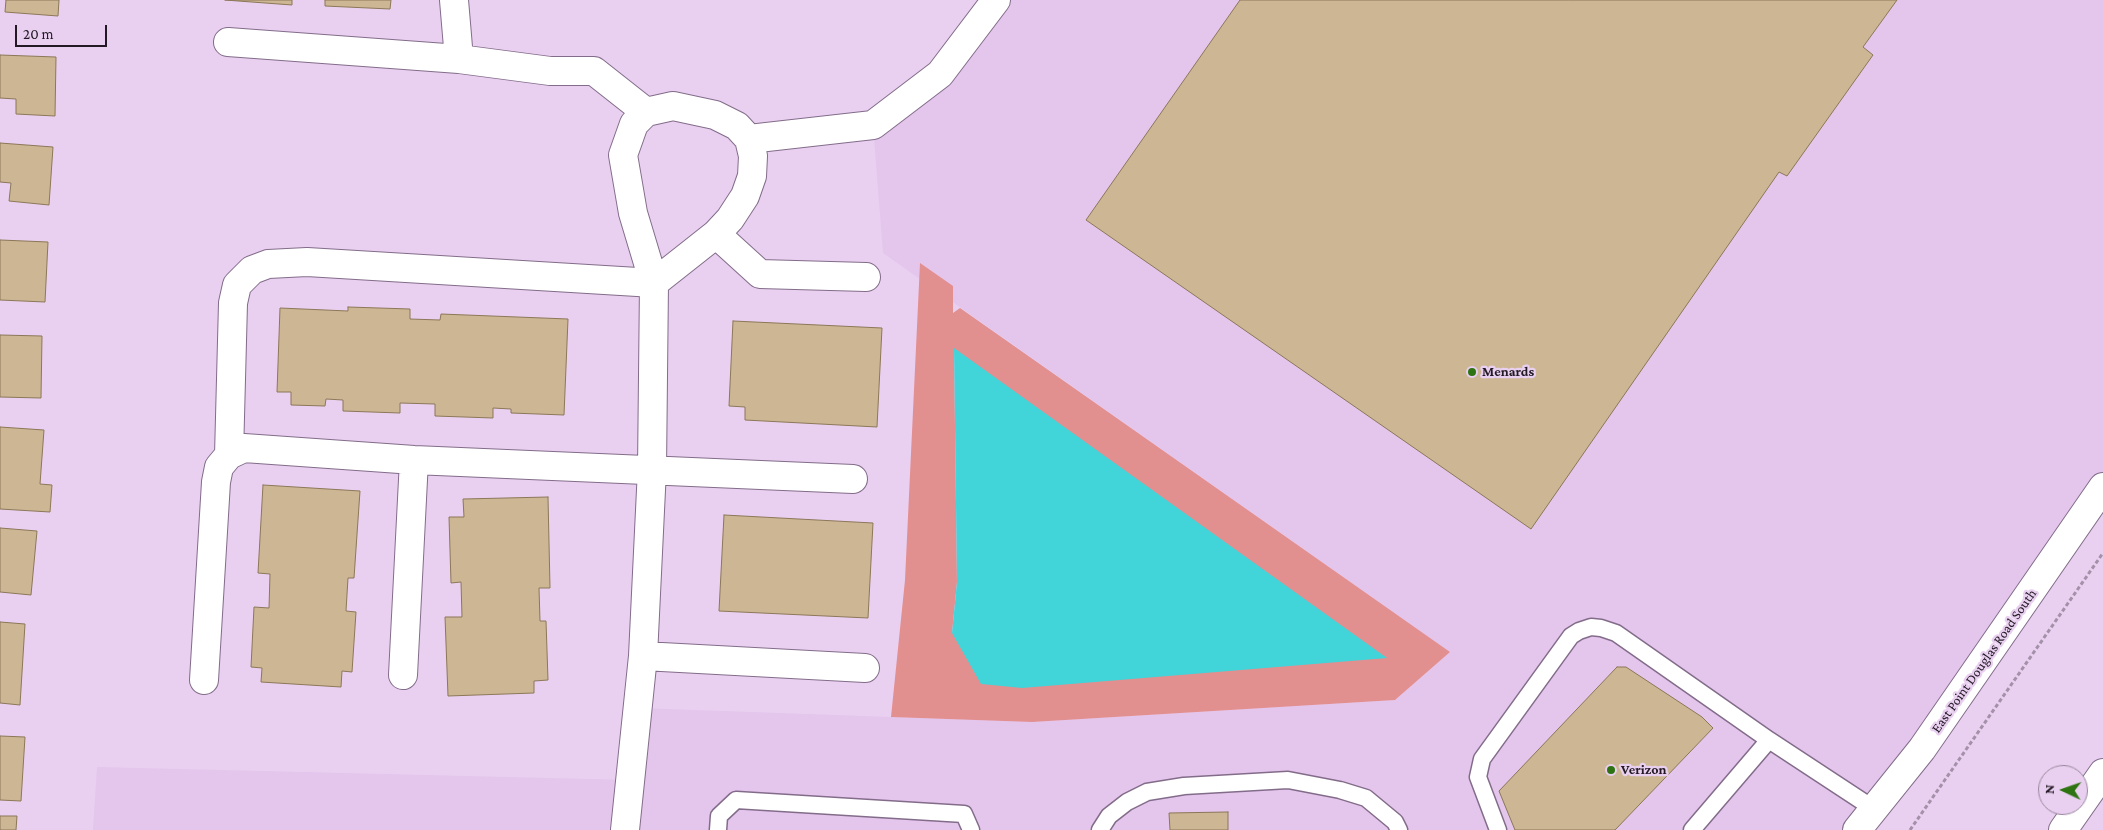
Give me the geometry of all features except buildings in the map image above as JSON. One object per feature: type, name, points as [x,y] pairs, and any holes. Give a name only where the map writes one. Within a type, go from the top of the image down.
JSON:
[{"type":"main road","points":[[454,0],[459,59]]},
{"type":"main road","points":[[749,139],[873,125],[940,74],[996,0]]},
{"type":"main road","points":[[228,42],[459,59],[550,71],[594,71],[646,112]]},
{"type":"main road","points":[[229,455],[233,303],[237,284],[252,270],[268,264],[307,262],[654,283],[716,234],[730,219],[747,189],[752,176],[753,156],[749,139],[737,126],[715,115],[673,106],[646,112],[634,124],[623,155],[633,213],[654,283],[652,469],[643,656],[626,830]]},
{"type":"main road","points":[[716,234],[760,274],[866,277]]},
{"type":"main road","points":[[204,680],[216,482],[219,467],[229,455],[244,448],[414,460],[853,479]]},
{"type":"main road","points":[[403,675],[414,460]]},
{"type":"main road","name":"East Point Douglas Road South","points":[[1857,830],[1922,749],[2103,487]]},
{"type":"main road","points":[[643,656],[865,668]]},
{"type":"main road","points":[[2063,830],[2103,773]]},
{"type":"lane","points":[[1498,830],[1478,777],[1482,759],[1571,636],[1591,627],[1616,633],[1768,740],[1874,808]]},
{"type":"lane","points":[[1692,830],[1768,740]]},
{"type":"lane","points":[[1100,830],[1109,816],[1127,802],[1147,792],[1184,786],[1288,780],[1340,790],[1366,798],[1395,822],[1399,830]]},
{"type":"lane","points":[[718,830],[719,816],[736,800],[964,814],[971,830]]},
{"type":"path","points":[[1910,830],[2103,553]]},
{"type":"shaded area","points":[[996,0],[2103,0],[2103,487],[1857,830],[93,830],[97,767],[630,780],[638,708],[1032,722],[1395,700],[1450,652],[883,253],[873,125]]},
{"type":"shaded area","points":[[920,263],[953,286],[953,313],[960,308],[1450,652],[1395,700],[1032,722],[891,717],[905,580]],"holes":[[[954,349],[1386,658],[952,633],[957,582]]]},
{"type":"shaded area","points":[[954,348],[1387,658],[1022,688],[981,684],[952,633],[957,582]]},
{"type":"place","name":"Menards","points":[[1472,372]]},
{"type":"place","name":"Verizon","points":[[1611,770]]}]
